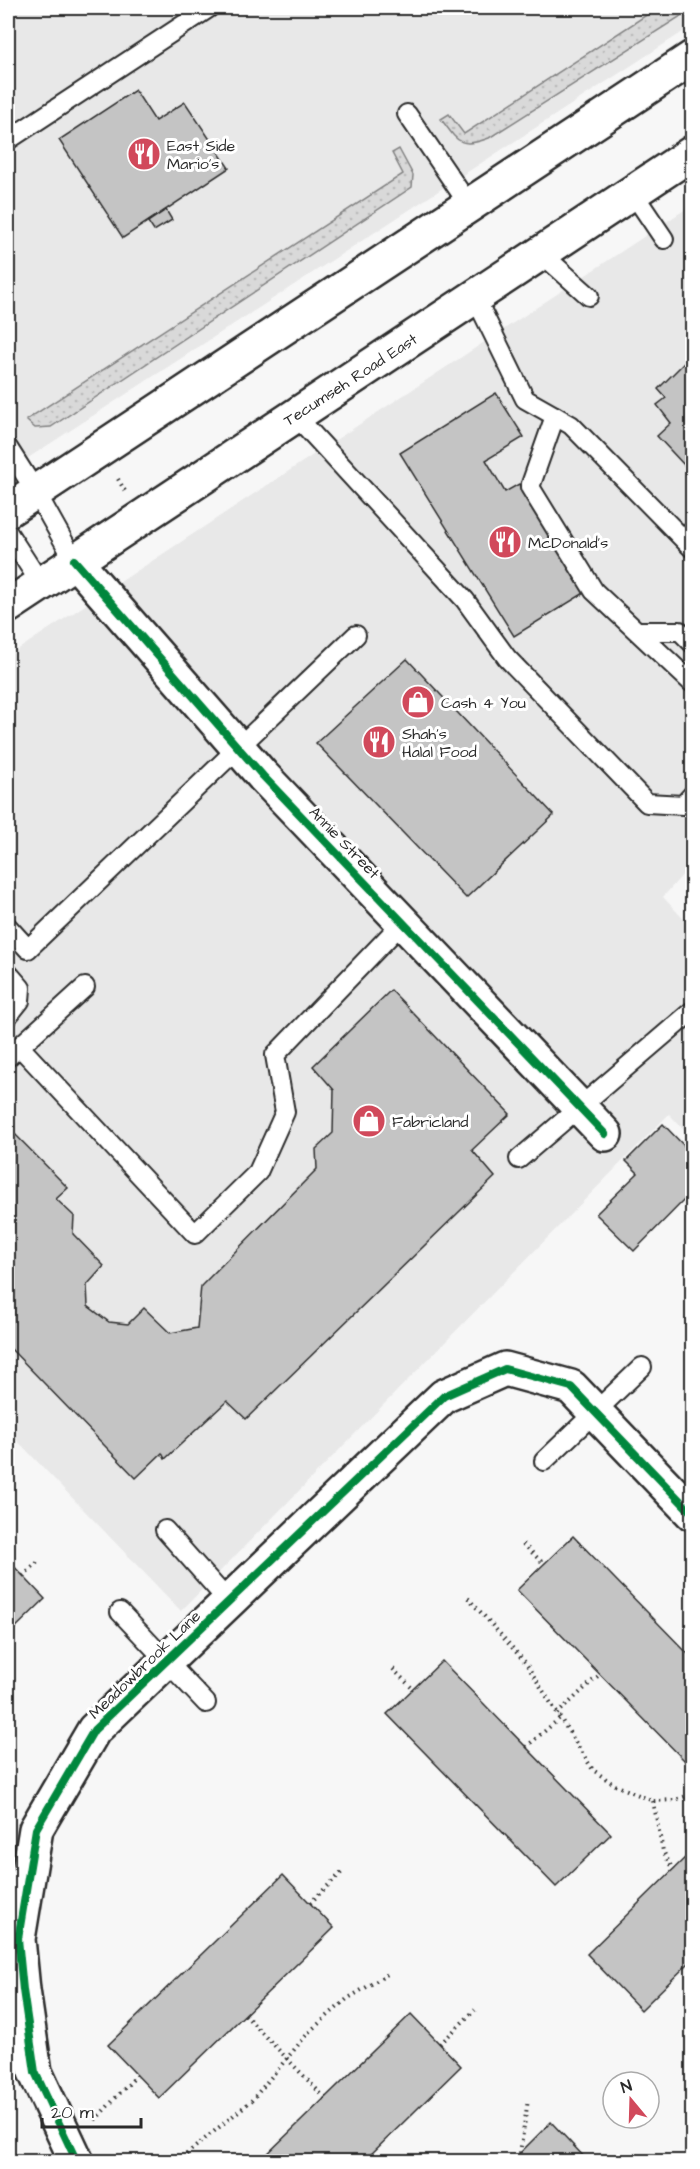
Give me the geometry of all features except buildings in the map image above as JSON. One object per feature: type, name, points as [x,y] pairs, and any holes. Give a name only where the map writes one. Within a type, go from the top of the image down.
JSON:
[{"type":"street","points":[[8,510],[693,58]]},
{"type":"street","name":"Tecumseh Road East","points":[[8,606],[74,560],[693,153]]},
{"type":"street","name":"Annie Street","points":[[74,560],[239,748],[605,1134]]},
{"type":"street","name":"Meadowbrook Lane","points":[[77,2162],[35,2072],[15,1991],[18,1939],[36,1829],[94,1730],[444,1396],[505,1369],[572,1387],[596,1413]]},
{"type":"street","points":[[596,1413],[693,1513]]},
{"type":"lane","points":[[8,140],[209,8]]},
{"type":"lane","points":[[407,114],[469,206]]},
{"type":"lane","points":[[633,193],[664,239]]},
{"type":"lane","points":[[541,253],[589,296]]},
{"type":"lane","points":[[476,297],[525,399],[571,425],[693,548]]},
{"type":"lane","points":[[295,415],[465,600],[507,658],[647,803],[683,805],[693,795]]},
{"type":"lane","points":[[555,416],[530,488],[594,591],[640,631],[693,683]]},
{"type":"lane","points":[[8,448],[74,560]]},
{"type":"lane","points":[[8,533],[41,584]]},
{"type":"lane","points":[[640,631],[680,631],[693,644]]},
{"type":"lane","points":[[8,927],[28,949],[356,635]]},
{"type":"lane","points":[[85,987],[13,1052],[195,1233],[258,1172],[285,1112],[275,1056],[403,922]]},
{"type":"lane","points":[[8,973],[21,988],[20,1001],[8,1016]]},
{"type":"lane","points":[[519,1159],[693,1011]]},
{"type":"lane","points":[[544,1461],[642,1367]]},
{"type":"lane","points":[[165,1530],[229,1602]]},
{"type":"lane","points":[[120,1612],[206,1703]]},
{"type":"path","points":[[117,479],[127,494]]},
{"type":"path","points":[[523,1544],[544,1564]]},
{"type":"path","points":[[23,1576],[40,1560]]},
{"type":"path","points":[[468,1598],[509,1642],[593,1770],[615,1785],[653,1801],[675,1800],[693,1794]]},
{"type":"path","points":[[393,1669],[413,1689]]},
{"type":"path","points":[[526,1747],[600,1674]]},
{"type":"path","points":[[653,1801],[663,1851],[673,1870]]},
{"type":"path","points":[[310,1903],[342,1872]]},
{"type":"path","points":[[177,2162],[252,2100],[288,2060],[309,2032],[346,1999],[391,1972]]},
{"type":"path","points":[[440,2044],[475,2010]]},
{"type":"path","points":[[244,2015],[325,2098]]},
{"type":"path","points":[[91,2125],[137,2074]]},
{"type":"path","points":[[520,2153],[528,2100]]},
{"type":"shaded area","points":[[8,8],[692,8],[692,26],[8,471]]},
{"type":"shaded area","points":[[657,8],[692,9],[489,138],[472,143],[460,141],[441,119],[449,114],[464,134]]},
{"type":"shaded area","points":[[399,149],[413,175],[412,187],[51,427],[35,428],[26,420],[403,174],[392,153]]},
{"type":"shaded area","points":[[692,205],[692,864],[663,897],[692,928],[692,1138],[669,1114],[181,1611],[8,1431],[8,656]]},
{"type":"cycle path","points":[[74,560],[263,776],[605,1134]]},
{"type":"cycle path","points":[[77,2162],[35,2072],[18,1939],[36,1829],[94,1730],[444,1396],[505,1369],[571,1387],[692,1513]]},
{"type":"place","name":"East Side Mario's","points":[[144,154]]},
{"type":"place","name":"McDonald's","points":[[505,542]]},
{"type":"place","name":"Cash 4 You","points":[[418,702]]},
{"type":"place","name":"Shah's Halal Food","points":[[379,742]]},
{"type":"place","name":"Fabricland","points":[[369,1121]]}]
